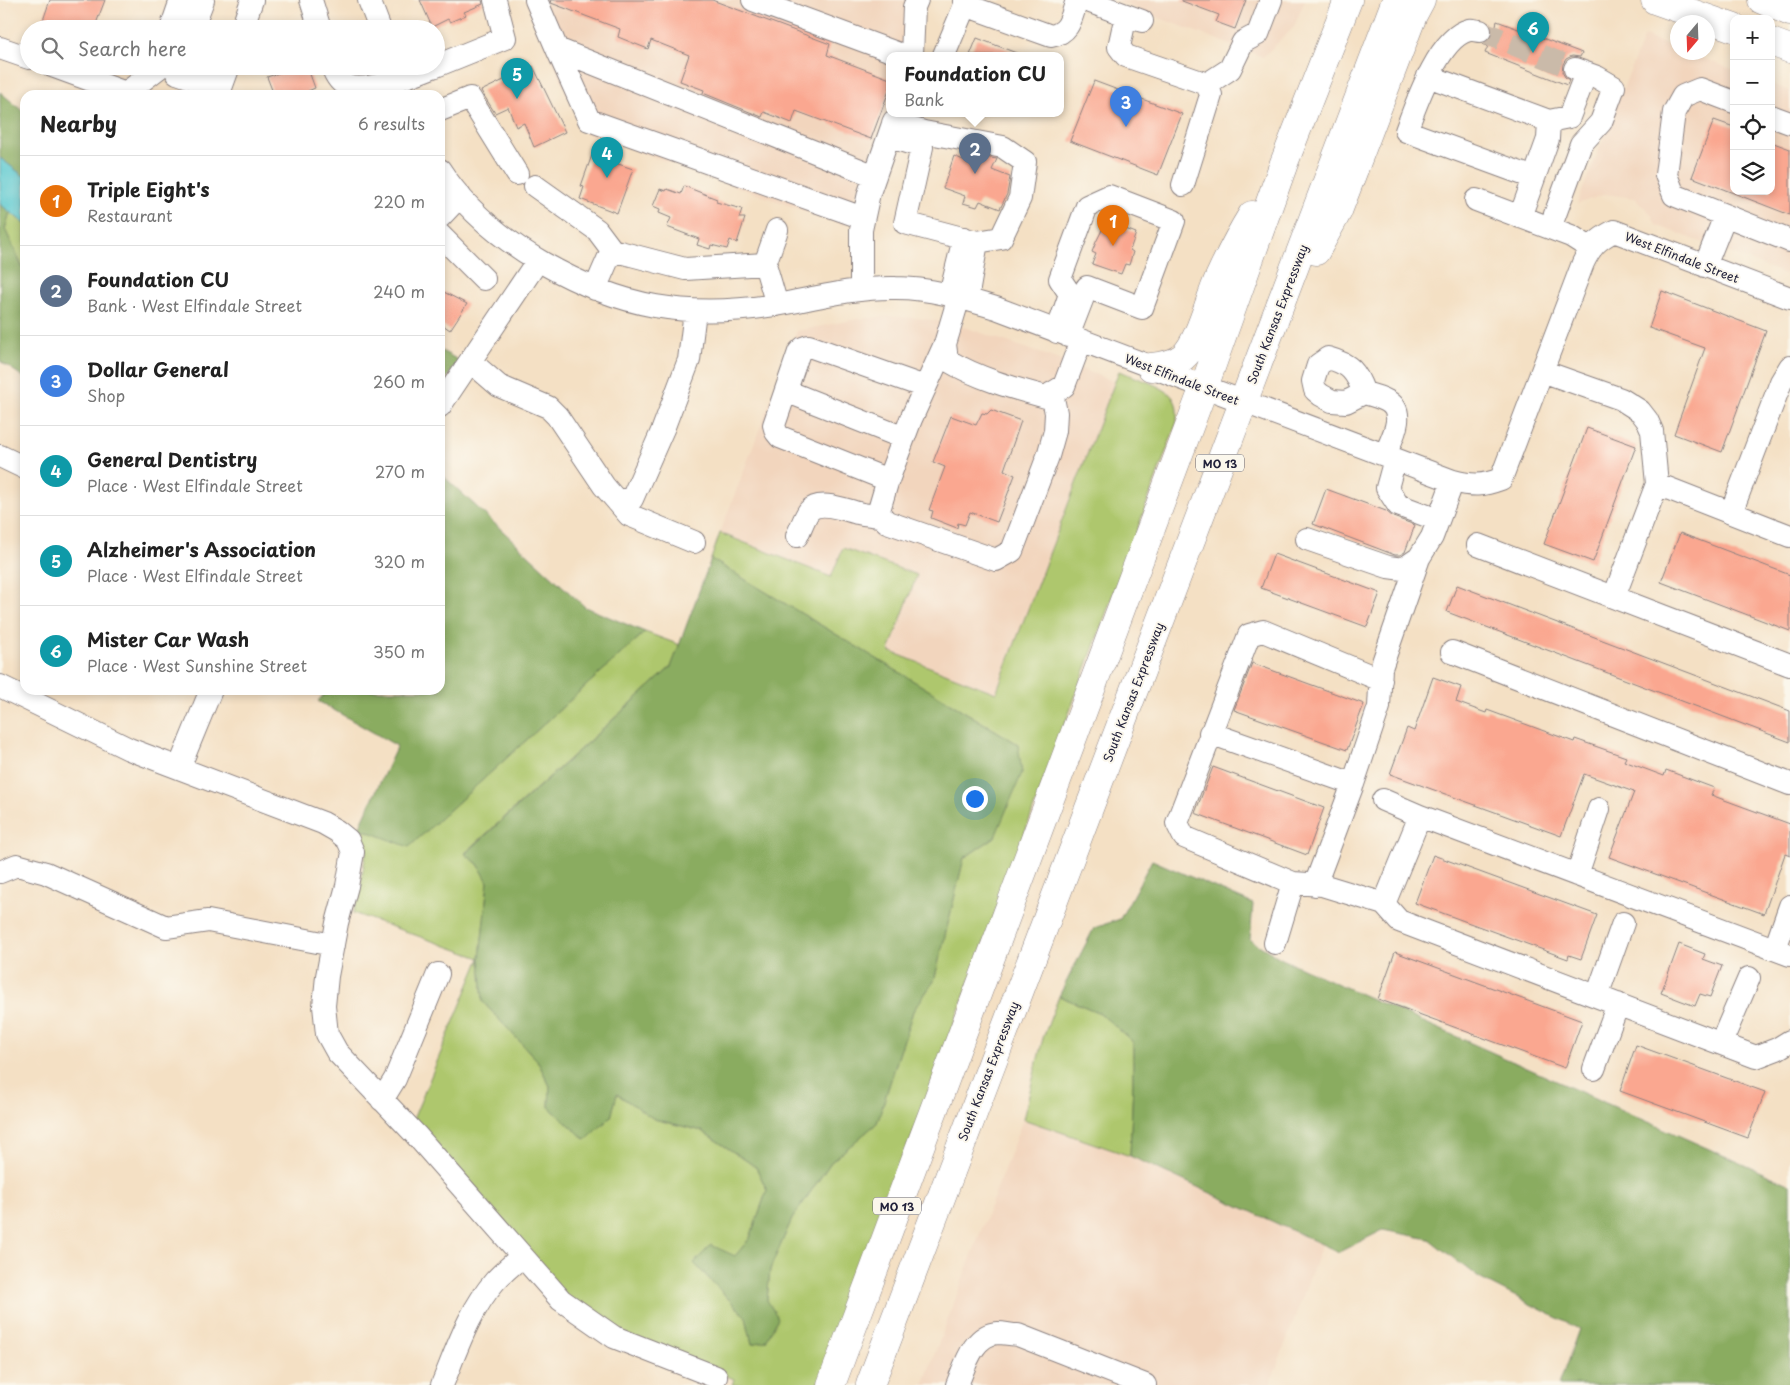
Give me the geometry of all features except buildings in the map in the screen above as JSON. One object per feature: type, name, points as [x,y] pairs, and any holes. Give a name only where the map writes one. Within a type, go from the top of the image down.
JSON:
[{"type":"main road","name":"MO 13","points":[[831,1385],[1204,387],[1284,163],[1348,0]]},
{"type":"main road","name":"South Kansas Expressway","points":[[870,1385],[1396,0]]},
{"type":"main road","points":[[1272,326],[1308,267],[1338,211],[1413,15],[1421,0]]},
{"type":"main road","points":[[1655,0],[1730,27]]},
{"type":"main road","points":[[1775,43],[1790,49]]},
{"type":"main road","points":[[1150,367],[1176,361],[1185,356],[1192,346],[1231,252],[1284,163]]},
{"type":"street","points":[[175,20],[181,0]]},
{"type":"street","points":[[195,20],[202,0]]},
{"type":"street","points":[[245,20],[252,0]]},
{"type":"street","points":[[312,0],[318,20]]},
{"type":"street","points":[[369,0],[377,20]]},
{"type":"street","points":[[445,62],[505,38],[495,0]]},
{"type":"street","points":[[536,0],[590,120],[863,218]]},
{"type":"street","points":[[753,0],[894,52]]},
{"type":"street","points":[[912,52],[914,7],[917,0]]},
{"type":"street","points":[[945,52],[965,2],[1051,36],[1061,34],[1067,28],[1077,0]]},
{"type":"street","points":[[1085,0],[1128,12],[1119,48],[1126,56],[1207,84]]},
{"type":"street","points":[[1207,84],[1230,68],[1243,42],[1258,34],[1271,0]]},
{"type":"street","points":[[1480,31],[1470,30],[1457,36],[1445,48],[1428,76],[1406,131],[1534,178]]},
{"type":"street","points":[[0,48],[20,55]]},
{"type":"street","points":[[557,49],[874,176]]},
{"type":"street","points":[[1428,76],[1549,121],[1569,117],[1581,71],[1614,87],[1601,122],[1581,144],[1550,228]]},
{"type":"street","points":[[77,75],[118,90]]},
{"type":"street","points":[[132,90],[160,75]]},
{"type":"street","points":[[190,75],[221,88],[226,75]]},
{"type":"street","points":[[335,75],[341,83],[357,88],[399,81],[413,75]]},
{"type":"street","points":[[1183,185],[1211,95],[1207,84]]},
{"type":"street","points":[[1730,100],[1700,89],[1683,96],[1674,112],[1666,175],[1674,195],[1790,241]]},
{"type":"street","points":[[445,108],[470,98],[526,180],[598,230],[612,250],[685,269],[765,264]]},
{"type":"street","points":[[1775,117],[1790,123]]},
{"type":"street","points":[[1520,217],[1548,139],[1549,121]]},
{"type":"street","points":[[861,290],[861,230],[863,218],[874,176],[892,124],[923,140],[1003,147],[1025,162],[1020,198],[1000,238],[971,240],[905,223],[923,140]]},
{"type":"street","name":"West Elfindale Street","points":[[445,176],[460,196],[493,228],[538,260],[562,274],[595,289],[638,303],[695,311],[723,311],[777,305],[861,290],[896,288],[959,297],[996,308],[1453,481],[1469,485],[1485,485],[1501,479],[1582,263],[1590,248],[1601,238],[1614,231],[1790,298]]},
{"type":"street","points":[[445,212],[460,196]]},
{"type":"street","points":[[945,344],[946,360],[964,371],[1046,397],[1064,386],[1069,336],[1070,294],[1060,279],[1088,206],[1109,196],[1174,221],[1142,308],[1087,287],[1062,274]]},
{"type":"street","points":[[1476,200],[1571,236],[1590,248]]},
{"type":"street","points":[[1705,266],[1725,216]]},
{"type":"street","points":[[777,230],[765,264],[777,305]]},
{"type":"street","points":[[445,239],[484,279]]},
{"type":"street","points":[[959,297],[971,278],[971,240]]},
{"type":"street","points":[[971,240],[959,297],[945,344],[925,387],[886,485],[879,510],[881,516],[887,522],[996,560],[1012,551],[1048,456],[1055,430],[1056,413],[1052,393]]},
{"type":"street","points":[[595,289],[612,250]]},
{"type":"street","points":[[445,398],[538,260]]},
{"type":"street","points":[[1069,336],[1087,287]]},
{"type":"street","points":[[617,501],[632,499],[663,429],[689,360],[695,311]]},
{"type":"street","points":[[886,485],[780,437],[776,432],[774,425],[799,352],[809,346],[925,387]]},
{"type":"street","points":[[470,361],[499,386],[548,407],[557,416],[604,486],[629,515],[694,542]]},
{"type":"street","points":[[1731,513],[1781,382],[1790,366]]},
{"type":"street","points":[[1542,371],[1621,400],[1640,411],[1652,431],[1658,484],[1614,597]]},
{"type":"street","points":[[786,391],[904,438]]},
{"type":"street","points":[[1364,393],[1389,402],[1397,412],[1398,422],[1390,457],[1387,488],[1398,505],[1438,520]]},
{"type":"street","points":[[0,456],[20,466]]},
{"type":"street","points":[[1275,943],[1353,784],[1379,707],[1382,668],[1419,558],[1432,537],[1453,481]]},
{"type":"street","points":[[1658,484],[1790,536]]},
{"type":"street","points":[[797,536],[807,514],[811,509],[818,506],[831,506],[859,514],[881,516]]},
{"type":"street","points":[[1307,538],[1388,567],[1403,569],[1419,558]]},
{"type":"street","points":[[1478,546],[1790,665]]},
{"type":"street","points":[[1381,680],[1262,631],[1249,634],[1177,823],[1184,837],[1304,884],[1322,885],[1384,904],[1399,921],[1756,1057],[1777,1050],[1790,1041]]},
{"type":"street","points":[[1452,652],[1790,784]]},
{"type":"street","points":[[0,686],[129,749],[323,823],[348,840],[353,852],[351,866],[327,976],[324,1006],[327,1034],[337,1052],[416,1135],[561,1300],[614,1337],[716,1377]]},
{"type":"street","points":[[180,768],[209,695]]},
{"type":"street","points":[[1210,734],[1353,784]]},
{"type":"street","points":[[1383,800],[1420,816],[1782,952],[1790,906]]},
{"type":"street","points":[[1578,875],[1599,809]]},
{"type":"street","points":[[1384,904],[1420,816]]},
{"type":"street","points":[[0,872],[17,865],[46,872],[166,927],[208,921],[333,945]]},
{"type":"street","points":[[1594,1069],[1623,923]]},
{"type":"street","points":[[382,1100],[395,1079],[438,974]]},
{"type":"street","points":[[1721,1043],[1749,978]]},
{"type":"street","points":[[442,1385],[466,1326],[478,1305],[495,1281],[521,1256]]},
{"type":"street","points":[[957,1385],[967,1359],[979,1340],[996,1333],[1018,1336],[1117,1380],[1145,1385]]},
{"type":"shaded area","points":[[526,0],[927,0],[908,52],[886,52],[886,112],[844,225],[584,132]]},
{"type":"shaded area","points":[[1112,0],[1305,0],[1294,27],[1263,57]]},
{"type":"shaded area","points":[[1644,36],[1670,45],[1670,60],[1708,60],[1730,68],[1730,195],[1775,195],[1775,85],[1790,91],[1790,276],[1656,225],[1652,215],[1635,198],[1605,194],[1577,204]]},
{"type":"shaded area","points":[[891,316],[927,319],[967,328],[1051,357],[1115,382],[996,693],[889,651],[917,576],[831,577],[720,533],[797,331],[857,319]]},
{"type":"shaded area","points":[[1023,1119],[1130,1156],[1322,1244],[1270,1385],[923,1385]]},
{"type":"green space","points":[[0,92],[20,109],[20,173],[0,158]]},
{"type":"green space","points":[[0,204],[10,212],[5,229],[20,262],[20,375],[0,361]]},
{"type":"green space","points":[[10,212],[20,220],[20,262],[5,229]]},
{"type":"green space","points":[[445,353],[460,361],[445,380]]},
{"type":"green space","points":[[1119,371],[1157,386],[1173,398],[1177,412],[1177,422],[820,1385],[732,1385],[734,1379],[620,1332],[569,1302],[412,1122],[480,958],[483,1002],[537,1060],[550,1086],[549,1107],[586,1139],[611,1117],[617,1094],[654,1119],[702,1131],[756,1167],[767,1190],[750,1238],[735,1257],[694,1263],[746,1317],[752,1344],[767,1300],[770,1269],[792,1219],[831,1162],[877,1123],[913,1011],[934,981],[964,858],[995,837],[1018,744],[711,559],[720,533],[831,577],[843,548],[917,575],[889,651],[996,693]]},
{"type":"green space","points":[[445,478],[585,607],[645,632],[409,847],[359,828],[397,746],[318,701],[323,695],[445,695]]},
{"type":"green space","points":[[711,559],[1018,744],[1022,773],[995,837],[964,858],[934,981],[913,1011],[877,1123],[831,1162],[792,1219],[770,1269],[767,1300],[778,1318],[766,1341],[752,1344],[746,1317],[694,1263],[711,1245],[735,1256],[750,1238],[767,1190],[756,1167],[702,1131],[654,1119],[617,1094],[611,1117],[586,1140],[549,1107],[550,1086],[537,1060],[483,1002],[480,958],[488,882],[478,864],[465,854],[671,667]]},
{"type":"green space","points":[[645,632],[680,645],[671,667],[465,853],[478,864],[488,881],[480,958],[353,913],[360,889],[367,845],[359,828],[410,846]]},
{"type":"green space","points":[[1152,860],[1253,904],[1250,940],[1282,959],[1790,1185],[1790,1385],[1559,1385],[1579,1329],[1479,1278],[1429,1239],[1383,1230],[1339,1252],[1130,1156],[1133,1042],[1100,1013],[1059,996],[1094,928],[1120,919]]},
{"type":"green space","points":[[1059,996],[1100,1013],[1133,1042],[1130,1156],[1023,1119],[1043,1038]]},
{"type":"water","points":[[0,158],[20,173],[20,220],[0,204]]},
{"type":"tunnel","points":[[1480,31],[1575,69]]},
{"type":"place","name":"Mister Car Wash","points":[[1533,53]]},
{"type":"place","name":"Alzheimer's Association","points":[[517,99]]},
{"type":"place","name":"Dollar General","points":[[1126,127]]},
{"type":"place","name":"Foundation CU","points":[[975,174]]},
{"type":"place","name":"General Dentistry","points":[[607,178]]},
{"type":"place","name":"Triple Eight's","points":[[1113,246]]}]
